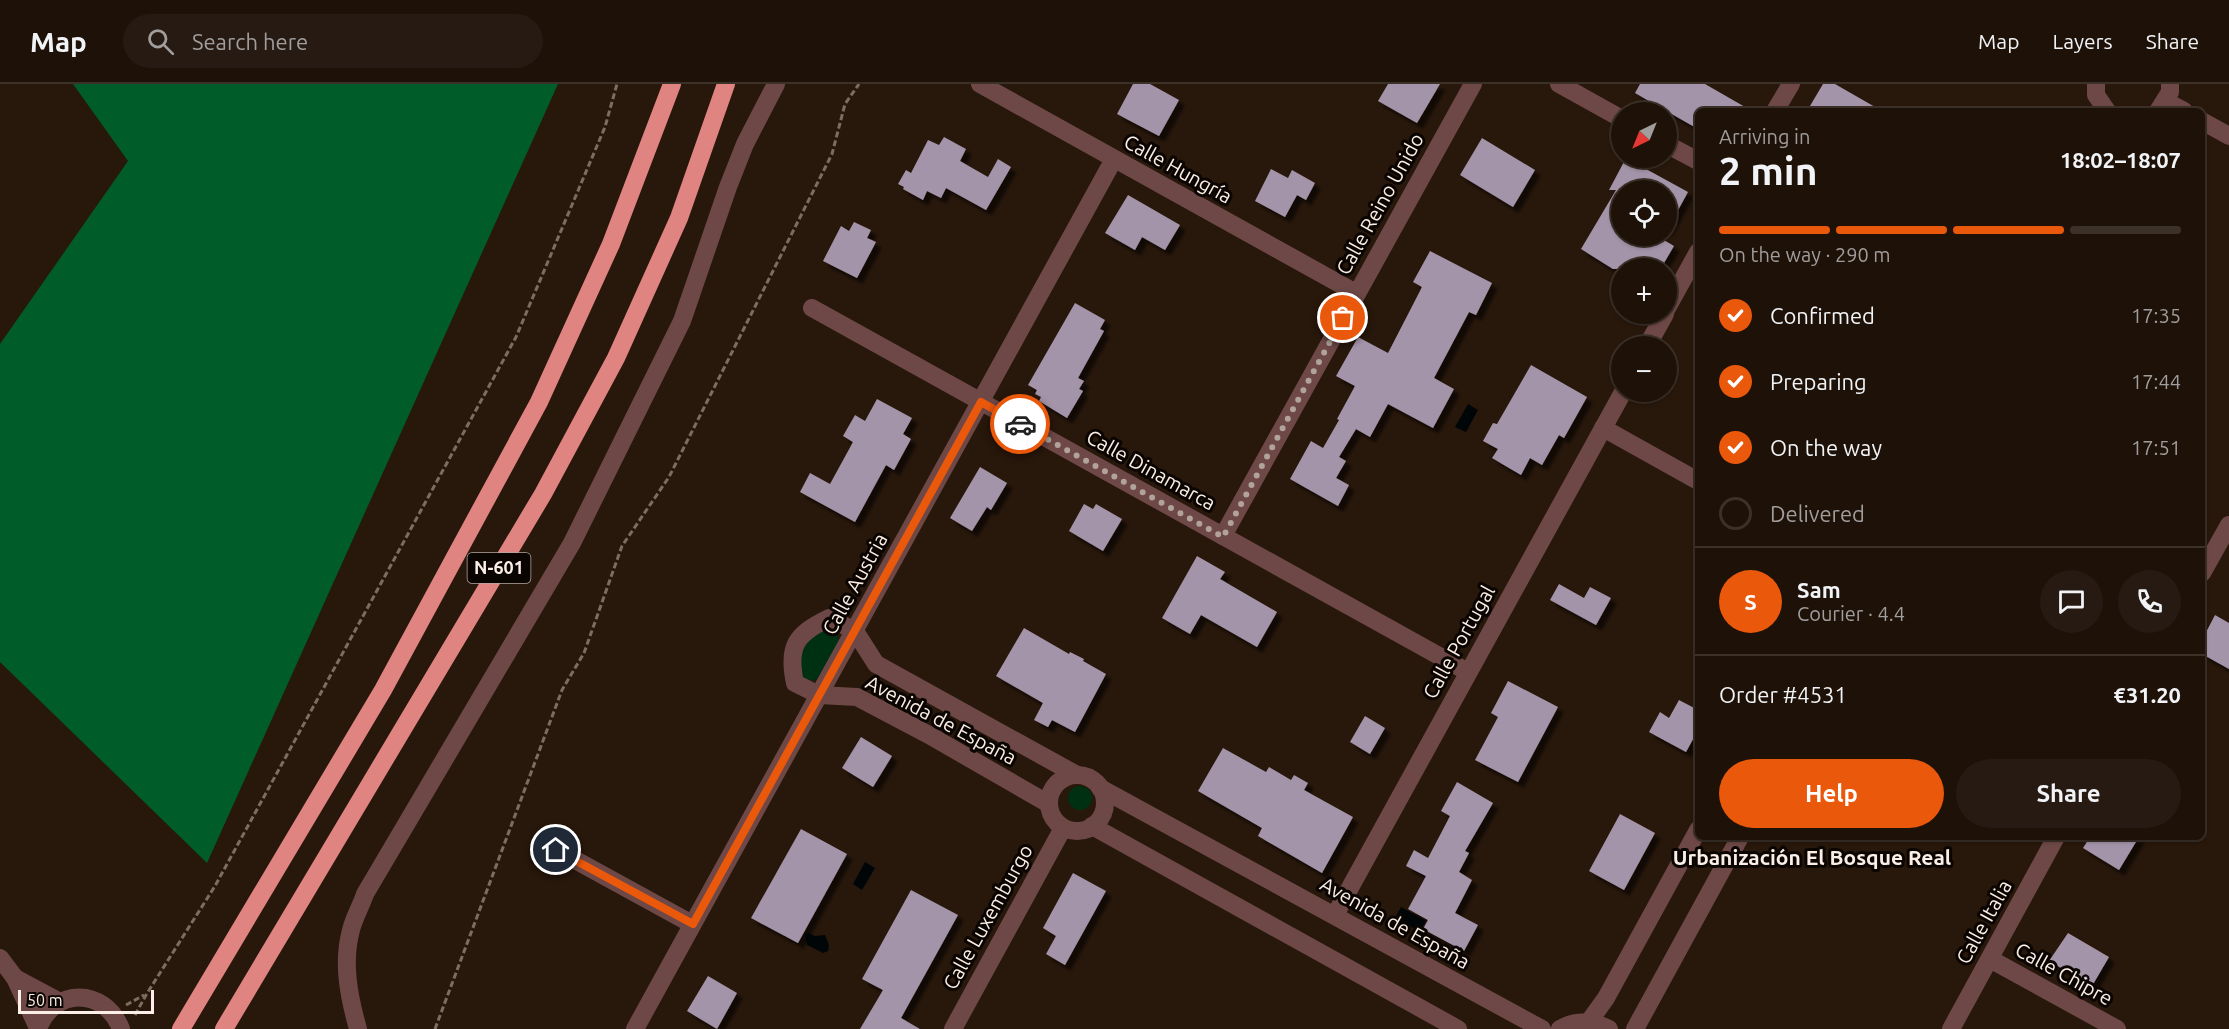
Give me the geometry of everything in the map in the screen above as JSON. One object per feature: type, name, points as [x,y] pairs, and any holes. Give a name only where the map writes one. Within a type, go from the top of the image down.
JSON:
[{"type":"highway","name":"N-601","points":[[182,1029],[383,690],[539,402],[612,244],[672,84]]},
{"type":"highway","name":"N-601","points":[[224,1029],[543,494],[610,369],[679,218],[726,84]]},
{"type":"street","points":[[358,1029],[350,1001],[346,966],[351,930],[365,894],[572,543],[682,321],[728,187],[746,144],[776,84]]},
{"type":"street","name":"Calle Hungría","points":[[980,84],[1356,292]]},
{"type":"street","name":"Calle Reino Unido","points":[[1223,537],[1356,292],[1473,84]]},
{"type":"street","points":[[1559,84],[1611,113]]},
{"type":"street","points":[[1777,108],[1791,84]]},
{"type":"street","points":[[2096,84],[2096,94],[2102,108]]},
{"type":"street","points":[[2164,99],[2179,108]]},
{"type":"street","points":[[2205,123],[2229,136]]},
{"type":"street","points":[[1677,150],[1695,159]]},
{"type":"street","name":"Calle Austria","points":[[635,1029],[1114,159]]},
{"type":"street","points":[[1677,291],[1695,258]]},
{"type":"street","name":"Calle Dinamarca","points":[[812,308],[1468,672]]},
{"type":"street","name":"Calle Portugal","points":[[1335,915],[1617,402]]},
{"type":"street","points":[[1603,428],[1695,479]]},
{"type":"street","points":[[2205,568],[2229,525]]},
{"type":"street","name":"Avenida de España","points":[[1048,804],[929,735],[857,698],[819,695],[795,682],[791,663],[795,645],[808,628],[829,618],[855,631],[876,664],[1077,775]]},
{"type":"street","points":[[1083,775],[1096,782],[1100,788],[1104,795],[1105,810],[1098,823],[1085,831],[1070,831],[1063,828],[1057,824],[1049,812],[1048,797],[1055,784],[1068,776],[1083,775]]},
{"type":"street","name":"Avenida de España","points":[[1100,788],[1542,1029]]},
{"type":"street","points":[[1092,826],[1458,1029]]},
{"type":"street","name":"Calle Luxemburgo","points":[[953,1029],[1063,828]]},
{"type":"street","points":[[1588,1023],[1606,998],[1695,835]]},
{"type":"street","points":[[1635,1029],[1738,840]]},
{"type":"street","name":"Calle Italia","points":[[1951,1029],[2054,840]]},
{"type":"street","points":[[556,850],[693,924]]},
{"type":"street","points":[[0,958],[15,978],[38,1028]]},
{"type":"street","name":"Calle Chipre","points":[[1990,959],[2117,1029]]},
{"type":"street","points":[[15,978],[60,1002]]},
{"type":"street","points":[[38,1028],[43,1017],[51,1008],[60,1002],[74,998],[88,998],[101,1003],[127,1025]]},
{"type":"street","points":[[1560,1029],[1569,1024],[1588,1023],[1597,1023],[1609,1029]]},
{"type":"path","points":[[127,1025],[214,886],[516,337],[605,127],[617,84]]},
{"type":"path","points":[[435,1029],[562,690],[584,653],[622,546],[669,477],[832,154],[845,104],[859,84]]},
{"type":"green space","points":[[73,84],[558,84],[207,863],[0,662],[0,344],[128,161]]},
{"type":"green space","points":[[835,627],[839,641],[818,678],[813,681],[804,679],[800,657],[804,644],[808,638],[821,629]]},
{"type":"green space","points":[[1080,786],[1089,789],[1092,798],[1089,807],[1080,810],[1071,807],[1068,798],[1071,789]]},
{"type":"shaded area","points":[[1468,404],[1478,410],[1466,432],[1455,427]]},
{"type":"shaded area","points":[[865,862],[875,868],[862,890],[853,884]]},
{"type":"shaded area","points":[[1401,907],[1426,921],[1420,932],[1395,918]]},
{"type":"shaded area","points":[[805,934],[815,936],[825,935],[829,945],[828,951],[823,953],[807,945]]},
{"type":"building","points":[[1133,84],[1150,84],[1179,100],[1159,136],[1117,114]]},
{"type":"building","points":[[1388,84],[1440,84],[1417,123],[1378,101]]},
{"type":"building","points":[[1640,84],[1705,84],[1747,108],[1695,108],[1695,127],[1677,117],[1677,102],[1651,102],[1635,93]]},
{"type":"building","points":[[1823,84],[1835,84],[1877,108],[1809,108]]},
{"type":"building","points":[[944,137],[966,149],[960,161],[988,177],[998,159],[1011,167],[986,210],[946,188],[941,198],[927,191],[923,200],[898,184],[906,170],[911,173],[928,140],[939,145]]},
{"type":"building","points":[[1482,138],[1535,170],[1513,207],[1460,175]]},
{"type":"building","points":[[1621,168],[1644,168],[1666,180],[1614,180]]},
{"type":"building","points":[[1271,169],[1288,178],[1292,170],[1315,183],[1306,200],[1297,195],[1285,217],[1255,201]]},
{"type":"building","points":[[1677,186],[1688,192],[1677,212]]},
{"type":"building","points":[[1128,195],[1180,225],[1165,250],[1142,237],[1135,250],[1105,233]]},
{"type":"building","points":[[1611,198],[1611,246],[1674,246],[1667,258],[1611,258],[1611,268],[1581,249]]},
{"type":"building","points":[[854,222],[871,230],[867,238],[876,242],[857,278],[823,261],[841,226],[849,231]]},
{"type":"building","points":[[1430,251],[1492,283],[1476,315],[1469,312],[1434,378],[1454,389],[1433,428],[1388,404],[1370,437],[1356,429],[1339,457],[1346,461],[1336,478],[1349,485],[1338,506],[1290,479],[1311,441],[1323,448],[1339,420],[1337,419],[1355,386],[1336,376],[1358,337],[1388,353],[1422,287],[1413,282]]},
{"type":"building","points":[[1075,303],[1105,320],[1100,329],[1104,331],[1078,378],[1084,381],[1079,389],[1083,391],[1067,418],[1039,401],[1041,397],[1035,394],[1037,390],[1028,385]]},
{"type":"building","points":[[1531,365],[1587,397],[1564,438],[1559,435],[1542,465],[1530,458],[1521,475],[1492,458],[1498,449],[1483,441],[1493,423],[1497,424]]},
{"type":"building","points":[[877,399],[912,418],[903,434],[911,439],[894,470],[886,465],[855,522],[800,492],[810,473],[830,484],[853,442],[843,436],[855,415],[865,421]]},
{"type":"building","points":[[980,467],[1007,483],[991,510],[987,507],[972,531],[950,518]]},
{"type":"building","points":[[1084,504],[1093,509],[1096,504],[1122,519],[1103,551],[1069,531]]},
{"type":"building","points":[[1197,556],[1225,572],[1220,579],[1277,612],[1257,647],[1201,615],[1190,634],[1162,618]]},
{"type":"building","points":[[1559,584],[1584,598],[1590,587],[1611,598],[1596,625],[1550,600]]},
{"type":"building","points":[[2215,615],[2229,623],[2229,669],[2205,656],[2205,634]]},
{"type":"building","points":[[1024,628],[1069,654],[1070,652],[1084,659],[1083,661],[1106,674],[1075,732],[1052,720],[1048,727],[1034,720],[1043,703],[996,676]]},
{"type":"building","points":[[1508,681],[1558,707],[1518,782],[1475,760],[1498,717],[1491,713]]},
{"type":"building","points":[[1679,700],[1695,708],[1695,736],[1686,752],[1649,732],[1660,712],[1669,718]]},
{"type":"building","points":[[1365,716],[1385,728],[1370,754],[1350,742]]},
{"type":"building","points":[[861,737],[892,756],[873,787],[842,768]]},
{"type":"building","points":[[1223,748],[1266,772],[1269,767],[1291,780],[1294,775],[1308,783],[1304,790],[1353,817],[1322,873],[1258,836],[1262,828],[1198,791]]},
{"type":"building","points":[[1457,782],[1493,803],[1465,851],[1469,853],[1459,872],[1472,880],[1455,913],[1478,925],[1464,951],[1423,929],[1428,920],[1408,909],[1426,876],[1406,866],[1414,850],[1428,858],[1450,816],[1441,811]]},
{"type":"building","points":[[1620,814],[1655,833],[1624,890],[1589,871]]},
{"type":"building","points":[[801,829],[847,854],[798,943],[751,918]]},
{"type":"building","points":[[2088,840],[2137,840],[2119,870],[2083,848]]},
{"type":"building","points":[[1073,873],[1106,891],[1065,965],[1046,954],[1056,936],[1043,928]]},
{"type":"building","points":[[911,890],[958,915],[901,1018],[920,1029],[860,1029],[883,990],[862,979]]},
{"type":"building","points":[[2068,933],[2109,957],[2092,986],[2049,961]]},
{"type":"building","points":[[708,976],[737,993],[717,1029],[687,1011]]},
{"type":"way so far","points":[[1020,424],[1223,537],[1343,318]]},
{"type":"district","name":"Urbanización El Bosque Real","points":[[1812,858]]},
{"type":"route","points":[[556,850],[693,924],[981,402],[1020,424]]}]
